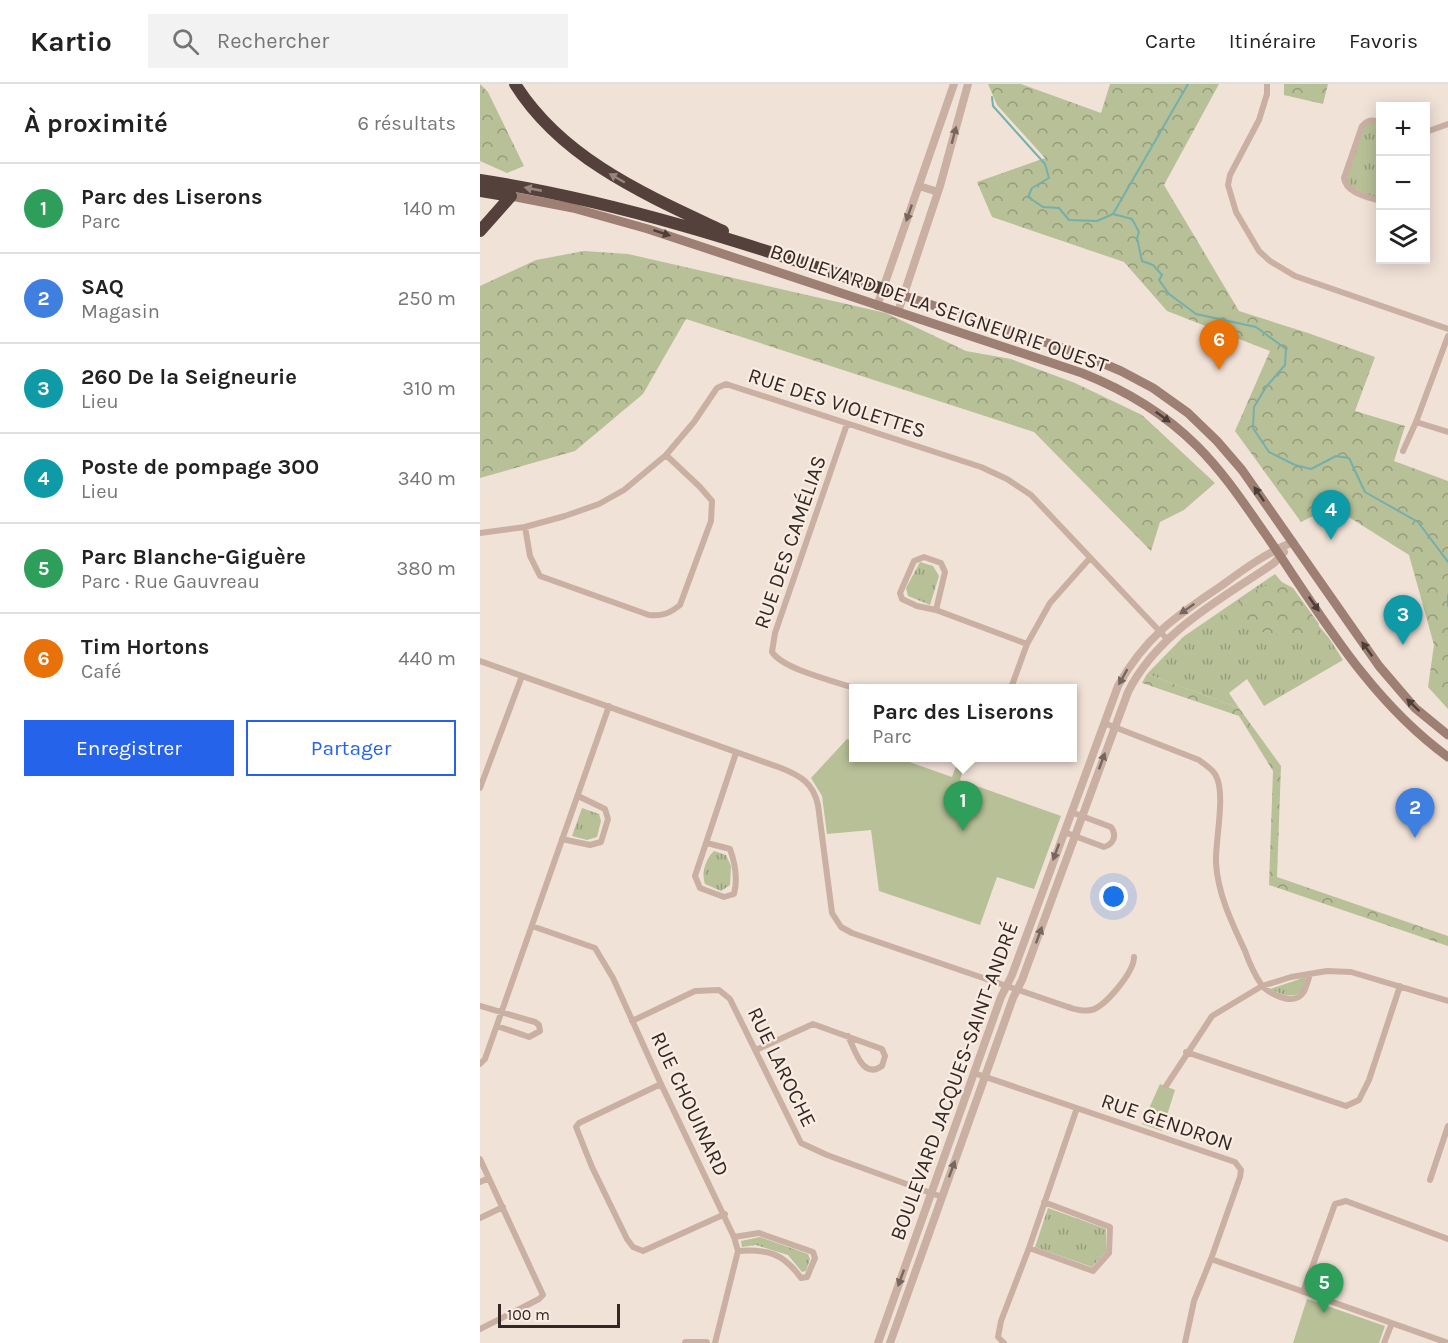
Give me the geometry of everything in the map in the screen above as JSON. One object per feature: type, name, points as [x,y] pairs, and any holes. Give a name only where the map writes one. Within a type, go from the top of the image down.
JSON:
[{"type":"highway","points":[[515,84],[546,124],[586,158],[662,202],[760,248]]},
{"type":"highway","points":[[480,180],[599,203],[760,248],[883,289]]},
{"type":"highway","points":[[480,191],[511,196]]},
{"type":"highway","points":[[480,231],[511,196]]},
{"type":"main road","name":"BOULEVARD DE LA SEIGNEURIE OUEST","points":[[511,196],[573,208],[648,229],[1055,364],[1113,386],[1164,418],[1201,450],[1229,482],[1376,690],[1409,726],[1448,757]]},
{"type":"main road","name":"BOULEVARD DE LA SEIGNEURIE OUEST","points":[[883,289],[1081,354],[1121,371],[1162,394],[1188,413],[1242,470],[1387,676],[1415,708],[1448,735]]},
{"type":"main road","points":[[1113,386],[1121,371]]},
{"type":"street","points":[[877,306],[954,84]]},
{"type":"street","points":[[898,312],[938,192],[968,84]]},
{"type":"street","points":[[1267,84],[1267,94],[1259,120],[1230,175],[1228,185],[1236,212],[1259,251],[1270,261],[1295,276],[1448,329]]},
{"type":"street","points":[[1376,121],[1367,121],[1362,126],[1344,178],[1348,189],[1376,200]]},
{"type":"street","points":[[1430,130],[1448,124]]},
{"type":"street","points":[[918,186],[938,192]]},
{"type":"street","points":[[1404,451],[1448,336]]},
{"type":"street","name":"RUE DES VIOLETTES","points":[[480,533],[525,527],[565,516],[599,504],[624,490],[666,455],[694,422],[717,388],[726,384],[981,467],[1007,479],[1031,495],[1167,639]]},
{"type":"street","points":[[1416,422],[1448,432]]},
{"type":"street","name":"RUE DES CAMÉLIAS","points":[[847,424],[775,633],[772,652],[776,658],[795,667],[849,686]]},
{"type":"street","points":[[525,527],[530,556],[540,576],[649,615],[659,616],[670,613],[680,605],[711,521],[712,501],[666,455]]},
{"type":"street","points":[[1278,553],[1293,542]]},
{"type":"street","name":"BOULEVARD JACQUES-SAINT-ANDRÉ","points":[[878,1343],[1006,986],[1125,672],[1159,631],[1192,605],[1278,553]]},
{"type":"street","name":"BOULEVARD JACQUES-SAINT-ANDRÉ","points":[[890,1343],[1017,989],[1124,701],[1150,657],[1167,639],[1185,624],[1274,563],[1278,553]]},
{"type":"street","points":[[936,610],[945,572],[941,564],[924,556],[914,561],[900,593],[902,599],[1027,644]]},
{"type":"street","points":[[1012,684],[1027,644],[1050,603],[1090,558]]},
{"type":"street","points":[[480,661],[609,706],[797,775],[805,780],[814,791],[818,805],[831,908],[841,927],[856,935],[1074,1009],[1090,1010],[1103,1004],[1131,969],[1134,957]]},
{"type":"street","points":[[480,788],[522,676]]},
{"type":"street","points":[[480,1064],[485,1059],[497,1026],[609,706]]},
{"type":"street","points":[[1104,723],[1199,760],[1210,768],[1217,777],[1220,793],[1216,862],[1219,883],[1225,906],[1262,986],[1280,997],[1299,998],[1305,993],[1310,974]]},
{"type":"street","points":[[707,843],[730,849],[734,863],[736,886],[734,894],[724,897],[700,888],[695,876],[736,753]]},
{"type":"street","points":[[562,839],[590,845],[601,842],[608,819],[605,808],[578,796]]},
{"type":"street","points":[[1064,832],[1104,847],[1113,840],[1114,831],[1111,827],[1071,812]]},
{"type":"street","name":"RUE CHOUINARD","points":[[532,926],[595,948],[613,978],[661,1084],[725,1214],[738,1251],[715,1343]]},
{"type":"street","points":[[1166,1086],[1186,1052],[1212,1016],[1262,986],[1291,977],[1327,971],[1351,972],[1448,1001]]},
{"type":"street","points":[[1186,1052],[1346,1106],[1359,1100],[1369,1080],[1400,986]]},
{"type":"street","name":"RUE LAROCHE","points":[[632,1021],[695,991],[719,990],[730,999],[801,1143],[827,1155],[942,1197]]},
{"type":"street","points":[[480,1006],[535,1022],[539,1025],[540,1031],[529,1037],[497,1026]]},
{"type":"street","points":[[756,1050],[813,1024],[848,1036],[882,1049],[885,1056],[882,1066],[877,1070],[866,1069],[848,1036]]},
{"type":"street","name":"RUE GENDRON","points":[[974,1073],[1235,1162],[1241,1170],[1240,1177],[1194,1300],[1185,1343]]},
{"type":"street","points":[[661,1084],[579,1123],[576,1127],[592,1167],[627,1239],[633,1247],[643,1251],[725,1214]]},
{"type":"street","points":[[1004,1343],[998,1337],[1001,1321],[1029,1248],[1077,1108]]},
{"type":"street","points":[[1430,1180],[1446,1138],[1448,1126]]},
{"type":"street","points":[[480,1159],[543,1295],[540,1299],[480,1329]]},
{"type":"street","points":[[480,1182],[489,1178]]},
{"type":"street","points":[[1303,1292],[1335,1204],[1346,1201],[1448,1239]]},
{"type":"street","points":[[1029,1248],[1093,1271],[1109,1253],[1110,1227],[1044,1202]]},
{"type":"street","points":[[480,1218],[503,1207]]},
{"type":"street","points":[[734,1237],[759,1233],[813,1252],[815,1258],[807,1277],[801,1278],[791,1264],[781,1257],[760,1250],[738,1251]]},
{"type":"street","points":[[1211,1259],[1448,1343]]},
{"type":"street","points":[[1384,1343],[1392,1323]]},
{"type":"street","points":[[686,1343],[706,1343]]},
{"type":"green space","points":[[480,84],[488,92],[524,166],[507,173],[480,161]]},
{"type":"green space","points":[[988,84],[1021,84],[1101,113],[1110,84],[1219,84],[1164,185],[1239,311],[1375,357],[1355,411],[1405,426],[1394,461],[1448,481],[1448,709],[1428,687],[1434,645],[1409,555],[1344,514],[1329,508],[1301,522],[1235,431],[1270,351],[1167,311],[1124,262],[992,217],[977,182],[1045,158],[997,105]]},
{"type":"green space","points":[[1284,84],[1328,84],[1323,104],[1284,95]]},
{"type":"green space","points":[[1367,121],[1376,122],[1376,199],[1345,184],[1362,126]]},
{"type":"green space","points":[[584,251],[628,254],[886,313],[966,351],[1011,359],[1075,383],[1142,415],[1215,483],[1184,510],[1160,522],[1151,551],[1034,432],[686,319],[643,394],[575,451],[480,478],[480,286],[536,260]]},
{"type":"green space","points":[[920,562],[933,566],[939,576],[930,605],[908,596],[906,588]]},
{"type":"green space","points":[[1275,574],[1329,638],[1343,660],[1264,706],[1247,679],[1229,693],[1239,708],[1147,674],[1183,637]]},
{"type":"green space","points":[[1280,581],[1293,588],[1319,624],[1316,635],[1310,639],[1296,638],[1230,626],[1225,620],[1224,612],[1257,589]]},
{"type":"green space","points":[[1147,674],[1239,708],[1281,766],[1277,877],[1448,936],[1448,946],[1269,885],[1273,771],[1239,716],[1142,683]]},
{"type":"green space","points":[[847,739],[849,740],[849,762],[909,762],[952,777],[958,762],[966,762],[960,780],[1061,816],[1034,889],[997,877],[980,925],[879,891],[871,830],[827,834],[822,796],[811,778]]},
{"type":"green space","points":[[582,808],[599,814],[601,821],[597,837],[587,840],[572,836]]},
{"type":"green space","points":[[714,851],[726,855],[731,866],[730,885],[721,891],[705,884],[704,880],[705,866]]},
{"type":"green space","points":[[1306,977],[1302,992],[1298,994],[1286,995],[1270,989]]},
{"type":"green space","points":[[1160,1084],[1175,1090],[1162,1131],[1142,1124]]},
{"type":"green space","points":[[1048,1208],[1106,1229],[1106,1252],[1092,1267],[1035,1247]]},
{"type":"green space","points":[[760,1237],[808,1254],[810,1259],[806,1271],[802,1272],[788,1255],[756,1245],[742,1247],[741,1241]]},
{"type":"green space","points":[[1307,1299],[1385,1326],[1379,1343],[1293,1343]]},
{"type":"waterway","points":[[1113,214],[1188,84]]},
{"type":"waterway","points":[[992,97],[993,106],[1045,164],[1049,178],[1032,188],[1028,197],[1043,207],[1059,208],[1069,220],[1097,221],[1113,214],[1132,219],[1139,232],[1137,238],[1142,261],[1153,265],[1162,275],[1159,280],[1169,294],[1196,314],[1256,327],[1286,349],[1285,365],[1266,387],[1254,407],[1253,428],[1269,452],[1295,465],[1311,469],[1336,456],[1349,458],[1365,492],[1418,522],[1448,562]]},
{"type":"waterway","points":[[1448,595],[1448,606]]},
{"type":"place","name":"Tim Hortons","points":[[1219,370]]},
{"type":"place","name":"Poste de pompage 300","points":[[1331,540]]},
{"type":"place","name":"260 De la Seigneurie","points":[[1403,645]]},
{"type":"place","name":"Parc des Liserons","points":[[963,831]]},
{"type":"place","name":"SAQ","points":[[1415,838]]},
{"type":"place","name":"Parc Blanche-Giguère","points":[[1324,1313]]}]
